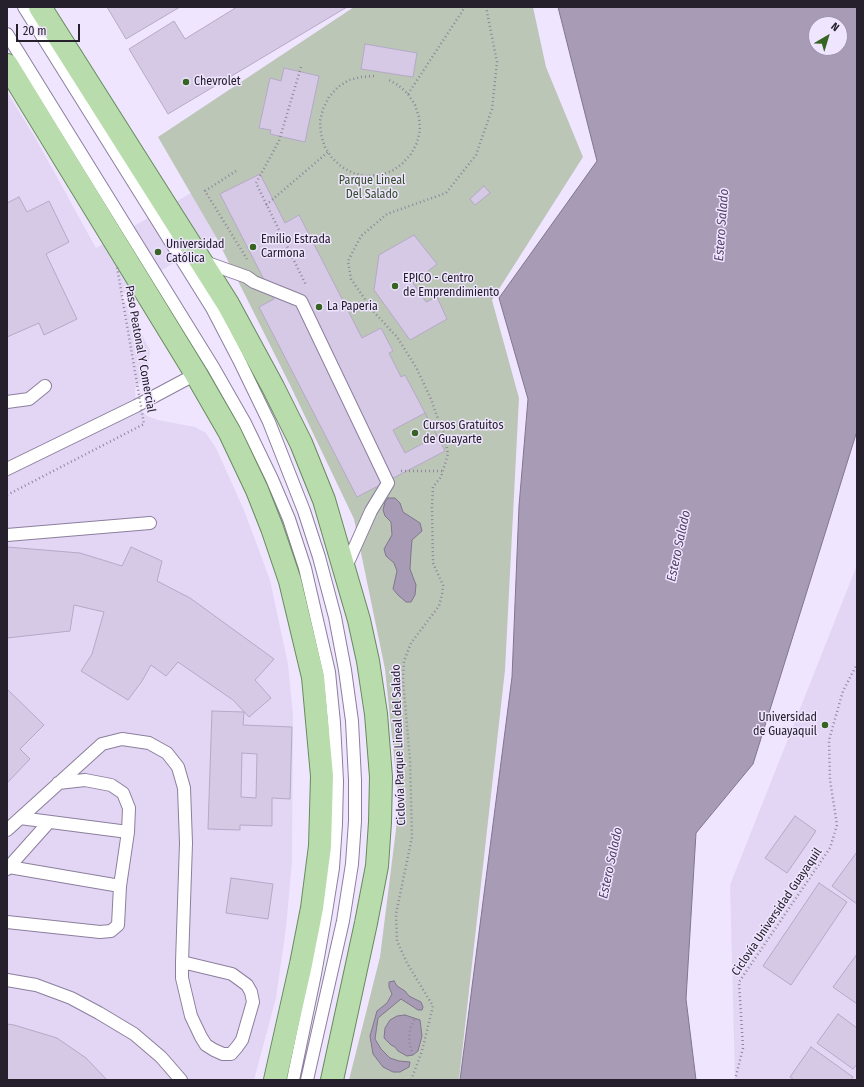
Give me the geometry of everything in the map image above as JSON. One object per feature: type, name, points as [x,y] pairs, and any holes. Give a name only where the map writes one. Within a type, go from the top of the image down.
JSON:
[{"type":"main road","points":[[40,7],[228,304],[273,387],[301,443],[324,500],[359,620],[376,714],[381,777],[380,822],[377,866],[332,1080]]},
{"type":"main road","points":[[7,65],[196,374],[230,433],[257,490],[290,580],[313,677],[322,776],[320,846],[310,915],[276,1080]]},
{"type":"lane","points":[[24,7],[212,308],[239,360],[269,422],[304,511],[319,557],[335,617],[345,670],[352,721],[355,780],[355,821],[352,864],[343,921],[308,1080]]},
{"type":"lane","points":[[7,34],[213,367],[245,423],[272,479],[289,519],[305,568],[329,672],[334,723],[337,781],[336,824],[333,868],[325,918],[293,1080]]},
{"type":"lane","points":[[200,261],[247,277],[254,282],[301,301],[388,483],[371,511],[345,569]]},
{"type":"lane","points":[[7,469],[136,406],[196,374]]},
{"type":"lane","points":[[7,402],[29,399],[45,386]]},
{"type":"lane","points":[[7,535],[150,523]]},
{"type":"lane","points":[[7,830],[102,744],[122,739],[149,743],[167,754],[178,767],[184,788],[186,816],[182,962],[182,978],[190,1016],[206,1045],[223,1054],[231,1054],[242,1040],[253,1002],[251,992],[247,985],[232,974],[182,962]]},
{"type":"lane","points":[[7,922],[100,932],[111,931],[118,925],[120,886],[128,832],[129,808],[123,794],[111,785],[85,780],[58,783]]},
{"type":"lane","points":[[20,818],[128,832]]},
{"type":"lane","points":[[8,868],[49,822]]},
{"type":"lane","points":[[8,868],[120,886]]},
{"type":"lane","points":[[7,980],[36,985],[71,998],[100,1013],[134,1034],[161,1057],[181,1080]]},
{"type":"path","points":[[408,94],[465,7]]},
{"type":"path","name":"Ciclovía Parque Lineal del Salado","points":[[411,1080],[422,1051],[433,1006],[407,963],[397,941],[396,914],[412,837],[410,760],[403,680],[404,661],[411,643],[439,606],[442,595],[444,585],[433,563],[432,508],[433,488],[440,477],[448,454],[445,439],[431,399],[416,367],[397,338],[373,311],[351,279],[348,261],[361,236],[386,214],[446,193],[476,155],[492,109],[497,62],[486,7]]},
{"type":"path","points":[[278,227],[256,183],[279,141],[301,67]]},
{"type":"path","points":[[374,76],[349,80],[338,88],[329,97],[323,109],[320,121],[321,134],[325,147],[332,158],[342,167],[353,173],[366,176],[379,175],[392,171],[402,164],[411,154],[417,143],[420,130],[419,117],[415,105],[408,94],[398,85],[387,79]]},
{"type":"path","points":[[266,205],[328,152]]},
{"type":"path","points":[[226,227],[205,191],[236,171]]},
{"type":"path","name":"Paso Peatonal Y Comercial","points":[[7,495],[144,424],[117,267]]},
{"type":"path","points":[[397,471],[442,471]]},
{"type":"path","name":"Ciclovía Universidad Guayaquil","points":[[735,1080],[743,1048],[739,982],[830,848],[836,825],[830,780],[828,740],[842,691],[857,664]]},
{"type":"path","points":[[414,1055],[409,1041],[410,1029],[415,1018]]},
{"type":"shaded area","points":[[7,92],[36,139],[96,248],[191,193],[216,237],[121,295],[150,350],[148,367],[144,377],[135,389],[136,406],[147,416],[158,420],[195,427],[206,433],[216,448],[244,510],[270,580],[288,664],[293,715],[292,862],[286,928],[276,998],[254,1080],[7,1080]]},
{"type":"shaded area","name":"Universidad de Guayaquil","points":[[857,565],[857,1080],[735,1080],[730,885]]},
{"type":"green space","name":"Parque Lineal Del Salado","points":[[354,7],[533,7],[546,67],[583,157],[492,300],[519,398],[505,670],[459,1080],[349,1080],[380,957],[399,805],[385,669],[354,519],[291,387],[216,237],[158,137]]},
{"type":"water","name":"Estero Salado","points":[[558,7],[857,7],[857,431],[753,764],[696,833],[686,999],[696,1080],[460,1080],[512,677],[519,506],[528,399],[499,298],[597,161]]},
{"type":"water","points":[[388,498],[395,498],[400,503],[403,512],[420,523],[422,531],[412,540],[410,569],[416,585],[415,595],[411,602],[406,602],[393,589],[397,571],[394,563],[386,556],[384,549],[392,535],[391,522],[385,516],[383,510],[385,502]]},
{"type":"water","points":[[394,981],[397,986],[405,991],[409,996],[421,1002],[423,1007],[422,1010],[418,1010],[401,999],[378,1018],[375,1039],[381,1049],[390,1058],[410,1062],[409,1067],[400,1072],[393,1072],[383,1067],[373,1054],[370,1036],[377,1011],[387,1003],[392,994],[389,987],[389,982]]},
{"type":"water","points":[[405,1015],[420,1020],[422,1036],[418,1051],[413,1055],[407,1056],[398,1051],[384,1038],[385,1028],[390,1020],[397,1016]]},
{"type":"building","points":[[107,7],[180,7],[126,39]]},
{"type":"building","name":"Chevrolet","points":[[237,7],[347,7],[168,114],[129,49],[174,21],[185,39]]},
{"type":"building","points":[[365,44],[417,53],[413,77],[361,69]]},
{"type":"building","points":[[284,68],[319,76],[305,142],[270,134],[271,130],[259,128],[270,78],[281,81]]},
{"type":"building","points":[[260,174],[285,223],[299,215],[362,338],[381,328],[393,351],[389,353],[401,377],[405,375],[445,451],[357,497],[259,307],[274,299],[220,194]]},
{"type":"building","points":[[484,186],[490,193],[475,205],[470,199]]},
{"type":"building","points":[[19,197],[27,212],[49,201],[69,242],[46,254],[77,319],[44,335],[39,323],[7,337],[7,203]]},
{"type":"building","name":"EPICO - Centro de Emprendimiento","points":[[414,235],[437,264],[413,283],[426,302],[437,297],[447,319],[410,340],[374,290],[379,255]]},
{"type":"building","name":"Cursos Gratuitos de Guayarte","points":[[425,413],[437,436],[405,453],[393,430]]},
{"type":"building","points":[[7,547],[80,553],[122,566],[131,547],[162,561],[157,581],[190,598],[274,659],[255,680],[271,698],[249,717],[233,700],[178,662],[166,676],[151,665],[142,681],[128,700],[81,671],[92,654],[104,612],[74,605],[70,631],[7,638]]},
{"type":"building","points":[[7,689],[44,725],[20,749],[30,759],[7,783]]},
{"type":"building","points":[[212,711],[244,712],[243,725],[292,727],[290,799],[272,798],[272,826],[240,825],[240,830],[208,829]],"holes":[[[242,753],[257,754],[256,798],[241,797]]]},
{"type":"building","points":[[795,816],[816,831],[787,873],[765,858]]},
{"type":"building","points":[[857,852],[857,904],[832,886]]},
{"type":"building","points":[[231,878],[273,884],[268,919],[226,913]]},
{"type":"building","points":[[819,883],[847,902],[791,985],[763,966]]},
{"type":"building","points":[[857,954],[857,1004],[833,987]]},
{"type":"building","points":[[838,1014],[857,1028],[857,1064],[853,1069],[817,1043]]},
{"type":"building","points":[[7,1024],[57,1038],[86,1058],[107,1080],[7,1080]]},
{"type":"building","points":[[811,1047],[853,1077],[851,1080],[794,1080],[790,1077]]},
{"type":"place","name":"Chevrolet","points":[[186,82]]},
{"type":"place","name":"Emilio Estrada Carmona","points":[[253,247]]},
{"type":"place","name":"Universidad Católica","points":[[158,252]]},
{"type":"place","name":"EPICO - Centro de Emprendimiento","points":[[395,286]]},
{"type":"place","name":"La Paperia","points":[[319,307]]},
{"type":"place","name":"Cursos Gratuitos de Guayarte","points":[[415,433]]},
{"type":"place","name":"Universidad de Guayaquil","points":[[825,725]]}]
